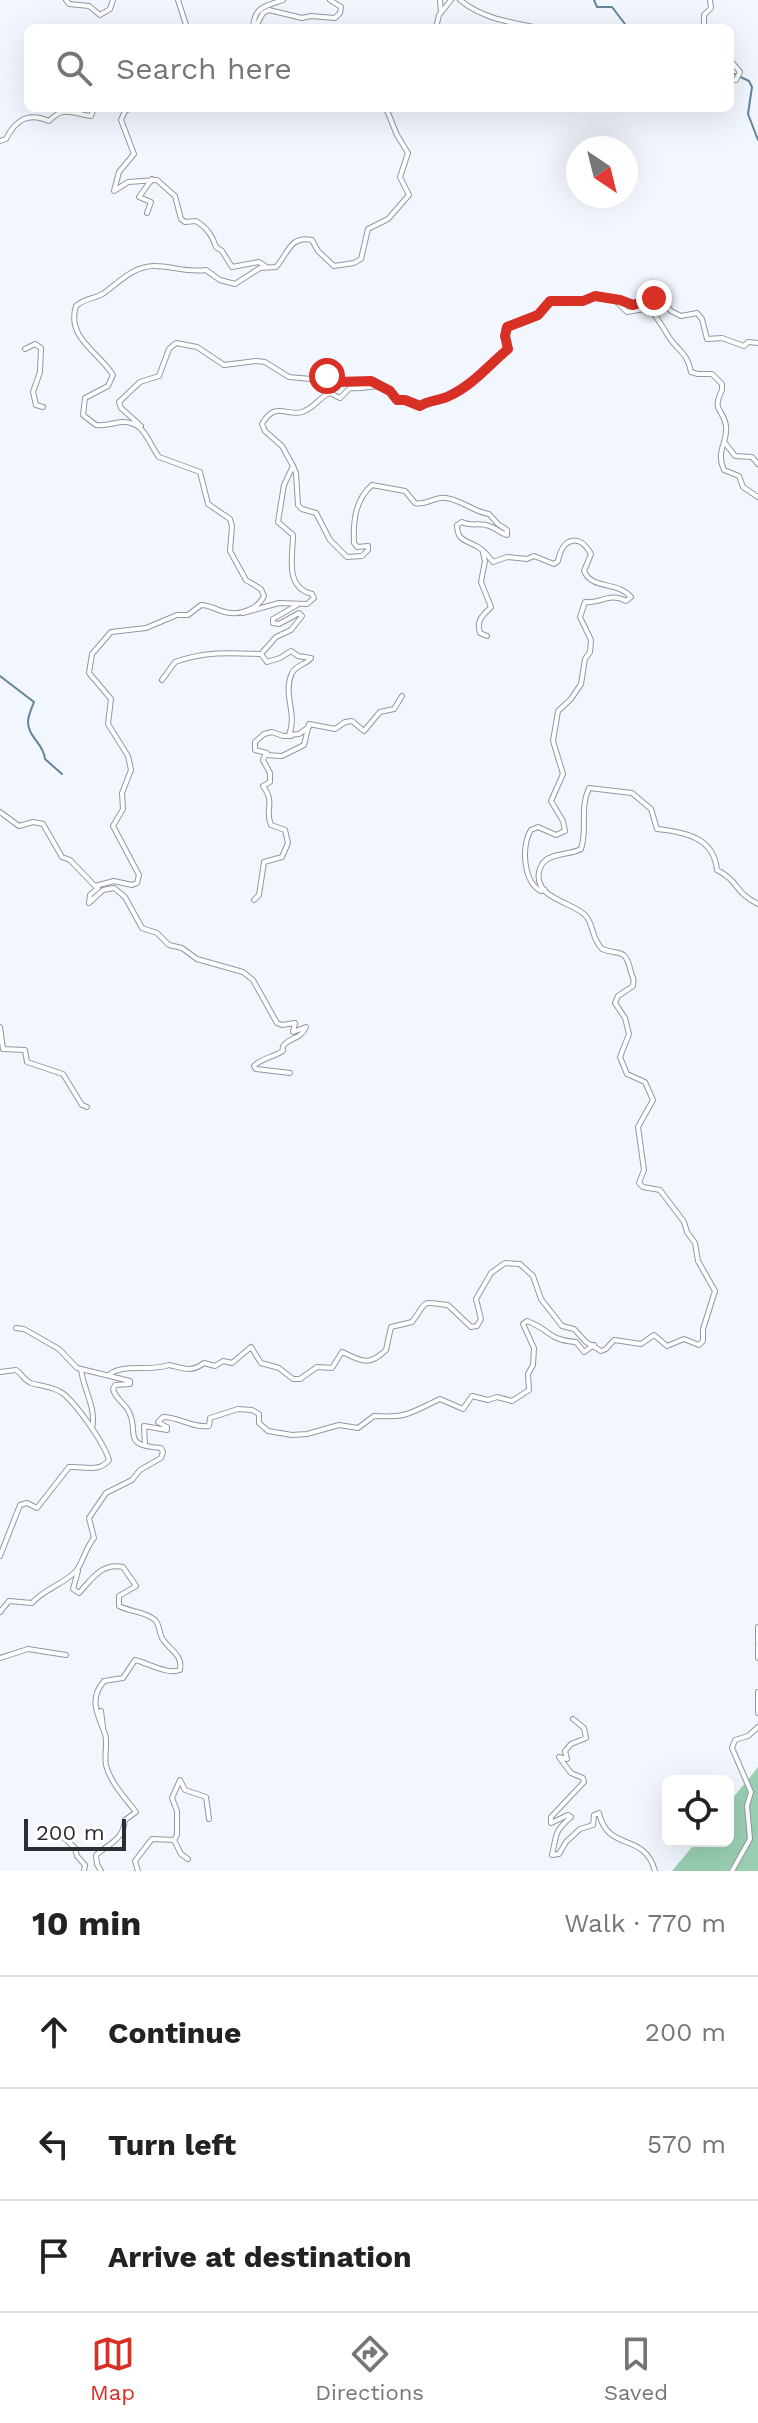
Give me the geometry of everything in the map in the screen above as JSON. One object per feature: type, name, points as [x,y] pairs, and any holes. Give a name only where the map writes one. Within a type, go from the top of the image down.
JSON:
[{"type":"street","points":[[66,0],[69,4],[89,6],[100,15],[110,9],[113,0]]},
{"type":"street","points":[[178,0],[186,24]]},
{"type":"street","points":[[254,24],[255,14],[261,6],[283,0]]},
{"type":"street","points":[[256,24],[263,13],[269,10],[302,18],[335,18],[341,7],[330,0]]},
{"type":"street","points":[[437,24],[440,0]]},
{"type":"street","points":[[441,12],[451,0]]},
{"type":"street","points":[[460,0],[478,13],[511,24]]},
{"type":"street","points":[[704,24],[704,15],[711,8],[710,0]]},
{"type":"street","points":[[0,141],[6,139],[16,124],[31,116],[40,116],[49,121],[60,112]]},
{"type":"street","points":[[69,112],[91,116],[92,112]]},
{"type":"street","points":[[126,112],[121,120],[134,154],[119,172],[114,190],[128,182],[152,179],[161,182],[175,196],[181,219],[185,222],[196,221],[213,236],[216,247],[232,267],[259,262],[266,268]]},
{"type":"street","points":[[142,429],[126,422],[96,425],[83,415],[85,398],[108,386],[113,375],[76,332],[73,316],[76,306],[88,298],[102,295],[117,281],[147,267],[206,270],[220,280],[235,284],[260,268],[276,267],[293,242],[306,239],[314,242],[318,251],[334,266],[357,262],[361,259],[368,229],[388,219],[408,197],[409,192],[400,177],[408,153],[388,112]]},
{"type":"street","points":[[147,213],[151,202],[139,197],[152,179]]},
{"type":"street","points":[[545,890],[534,888],[526,873],[527,836],[538,827],[556,835],[565,831],[563,821],[551,801],[563,774],[553,741],[558,711],[581,684],[585,659],[591,648],[580,610],[585,602],[592,603],[603,597],[616,596],[629,601],[631,597],[619,587],[592,583],[587,578],[584,571],[591,554],[578,541],[562,547],[554,564],[534,556],[527,559],[507,557],[493,562],[483,550],[462,540],[457,525],[462,522],[471,527],[488,525],[507,535],[507,530],[489,514],[478,513],[468,505],[447,498],[415,503],[405,491],[372,485],[354,514],[354,543],[357,547],[368,546],[368,550],[362,556],[347,557],[336,547],[316,513],[298,505],[293,466],[282,446],[262,424],[267,416],[281,410],[301,413],[314,407],[322,396],[329,393],[338,398],[350,388],[372,385],[390,391],[397,400],[405,400],[417,407],[448,397],[479,378],[506,352],[505,331],[510,324],[538,315],[550,301],[583,301],[595,296],[633,305],[660,298],[671,311],[681,316],[697,313],[702,319],[707,339],[722,338],[744,346],[748,342],[758,343]]},
{"type":"street","points":[[613,299],[627,312],[650,308],[687,357],[691,372],[717,377],[722,388],[716,402],[726,427],[719,457],[722,468],[739,476],[743,487],[758,497]]},
{"type":"street","points":[[290,1073],[256,1069],[254,1066],[277,1054],[306,1027],[293,1032],[295,1023],[277,1023],[253,980],[243,972],[197,959],[182,948],[169,945],[157,933],[142,928],[125,897],[114,888],[103,890],[89,903],[90,895],[100,886],[114,881],[132,885],[137,883],[139,875],[113,826],[123,809],[122,793],[130,775],[130,762],[109,728],[111,699],[89,673],[90,658],[111,632],[146,628],[177,615],[188,615],[201,605],[227,613],[238,612],[257,606],[264,596],[261,589],[246,580],[230,551],[230,519],[208,504],[200,472],[159,457],[138,421],[121,408],[119,402],[140,382],[159,376],[169,349],[176,343],[197,347],[224,365],[265,362],[291,378],[327,376],[338,382],[367,381],[379,387]]},
{"type":"street","points":[[25,349],[35,344],[41,348],[40,372],[33,395],[36,405],[43,407]]},
{"type":"street","points":[[723,441],[735,456],[752,457],[758,464]]},
{"type":"street","points":[[238,612],[247,614],[279,603],[311,602],[314,596],[294,583],[291,564],[293,535],[278,522],[284,485],[293,466]]},
{"type":"street","points":[[483,550],[485,561],[481,582],[491,607],[481,615],[478,625],[480,633],[487,636]]},
{"type":"street","points":[[261,654],[276,637],[291,630],[302,616],[299,613],[279,624],[273,623],[273,619],[299,604]]},
{"type":"street","points":[[162,680],[174,662],[197,658],[209,652],[223,655],[238,651],[261,654],[267,662],[291,651],[298,656],[311,658],[292,672],[287,695],[293,712],[291,736]]},
{"type":"street","points":[[309,727],[291,736],[272,732],[260,737],[255,742],[255,750],[282,756],[304,745],[309,727],[309,724],[312,723],[335,729],[352,721],[362,731],[380,712],[394,709],[402,696]]},
{"type":"street","points":[[254,900],[259,895],[264,862],[282,857],[288,843],[285,830],[271,825],[269,819],[271,798],[263,786],[270,782],[270,773],[263,760],[268,753]]},
{"type":"street","points":[[109,1375],[119,1368],[156,1369],[169,1365],[183,1370],[197,1369],[204,1363],[215,1366],[223,1361],[232,1363],[251,1347],[261,1363],[279,1368],[293,1379],[300,1379],[317,1367],[332,1368],[342,1352],[357,1361],[372,1360],[386,1350],[391,1327],[409,1323],[425,1302],[448,1305],[471,1327],[477,1326],[481,1312],[476,1299],[491,1273],[508,1263],[520,1264],[529,1270],[536,1280],[541,1299],[562,1326],[574,1329],[586,1342],[604,1351],[614,1340],[641,1344],[654,1335],[669,1347],[684,1339],[699,1345],[703,1341],[703,1329],[715,1291],[698,1261],[695,1243],[682,1218],[660,1190],[643,1187],[639,1183],[644,1170],[638,1127],[653,1100],[645,1082],[630,1076],[620,1057],[629,1034],[625,1018],[615,1003],[618,996],[631,989],[634,983],[628,959],[621,953],[602,949],[592,936],[590,922],[583,913],[561,904],[539,880],[542,863],[548,858],[581,849],[585,834],[583,801],[591,787],[630,792],[649,806],[655,828],[698,838],[716,858],[717,870],[732,878],[743,897],[758,904]]},
{"type":"street","points":[[0,812],[19,826],[33,822],[43,824],[62,857],[70,860],[92,884],[100,886]]},
{"type":"street","points":[[0,1027],[3,1049],[25,1050],[27,1062],[63,1074],[82,1105],[87,1107]]},
{"type":"street","points":[[145,1445],[144,1426],[167,1430],[158,1422],[163,1417],[202,1427],[209,1426],[210,1418],[221,1414],[238,1409],[252,1410],[259,1414],[259,1423],[265,1430],[292,1435],[339,1425],[358,1428],[374,1416],[400,1418],[440,1399],[463,1409],[472,1396],[512,1401],[529,1390],[528,1374],[533,1365],[534,1348],[524,1328],[523,1324],[527,1321],[558,1341],[576,1342],[584,1352],[594,1345]]},
{"type":"street","points":[[16,1328],[24,1329],[59,1349],[81,1369],[130,1381],[130,1384],[115,1385],[113,1393],[129,1412],[134,1440],[161,1448],[163,1452],[161,1458],[103,1498],[89,1518],[94,1538],[86,1546],[73,1589],[79,1593],[102,1569],[123,1567],[136,1586],[119,1596],[119,1606],[155,1620],[163,1640],[173,1647],[181,1664],[180,1670],[174,1672],[135,1660],[123,1678],[104,1681],[94,1702],[106,1739],[107,1769],[117,1789],[136,1812],[125,1820],[119,1838],[96,1855],[101,1871]]},
{"type":"street","points":[[81,1369],[84,1391],[94,1418],[92,1429]]},
{"type":"street","points":[[0,1372],[16,1370],[29,1382],[40,1383],[64,1394],[84,1415],[108,1456],[108,1463],[96,1468],[69,1467],[37,1508],[27,1503],[20,1505],[0,1556]]},
{"type":"street","points":[[0,1612],[9,1601],[32,1603],[78,1571]]},
{"type":"street","points":[[758,1627],[758,1658]]},
{"type":"street","points":[[0,1658],[28,1649],[66,1655]]},
{"type":"street","points":[[758,1692],[758,1713]]},
{"type":"street","points":[[101,1711],[102,1729]]},
{"type":"street","points":[[573,1719],[584,1728],[586,1738],[569,1746],[565,1751],[567,1759],[559,1757],[571,1773],[582,1776],[584,1782],[551,1817],[551,1823],[568,1815],[571,1817],[562,1823],[554,1835],[552,1855],[559,1854],[580,1829],[593,1825],[596,1813],[613,1838],[641,1846],[655,1871]]},
{"type":"street","points":[[732,1871],[750,1839],[747,1806],[751,1792],[732,1748],[735,1740],[748,1736],[758,1727]]},
{"type":"street","points":[[174,1840],[177,1835],[177,1811],[172,1798],[180,1780],[185,1790],[206,1797],[209,1819]]},
{"type":"street","points":[[61,1835],[75,1848],[85,1865],[84,1871]]},
{"type":"street","points":[[138,1871],[135,1861],[152,1839],[174,1840]]},
{"type":"street","points":[[174,1840],[181,1854],[188,1859]]},
{"type":"green space","points":[[758,1767],[758,1871],[672,1871],[692,1847],[734,1847],[734,1797]]},
{"type":"waterway","points":[[594,0],[597,7],[612,7],[625,24]]},
{"type":"waterway","points":[[734,74],[749,81],[752,87],[748,114],[758,140]]},
{"type":"waterway","points":[[0,676],[34,702],[29,727],[45,759],[62,774]]},
{"type":"route","points":[[327,376],[338,382],[371,381],[390,391],[397,400],[420,406],[448,397],[479,378],[508,349],[505,336],[507,327],[542,313],[550,301],[583,301],[595,296],[633,305],[654,298]]}]
